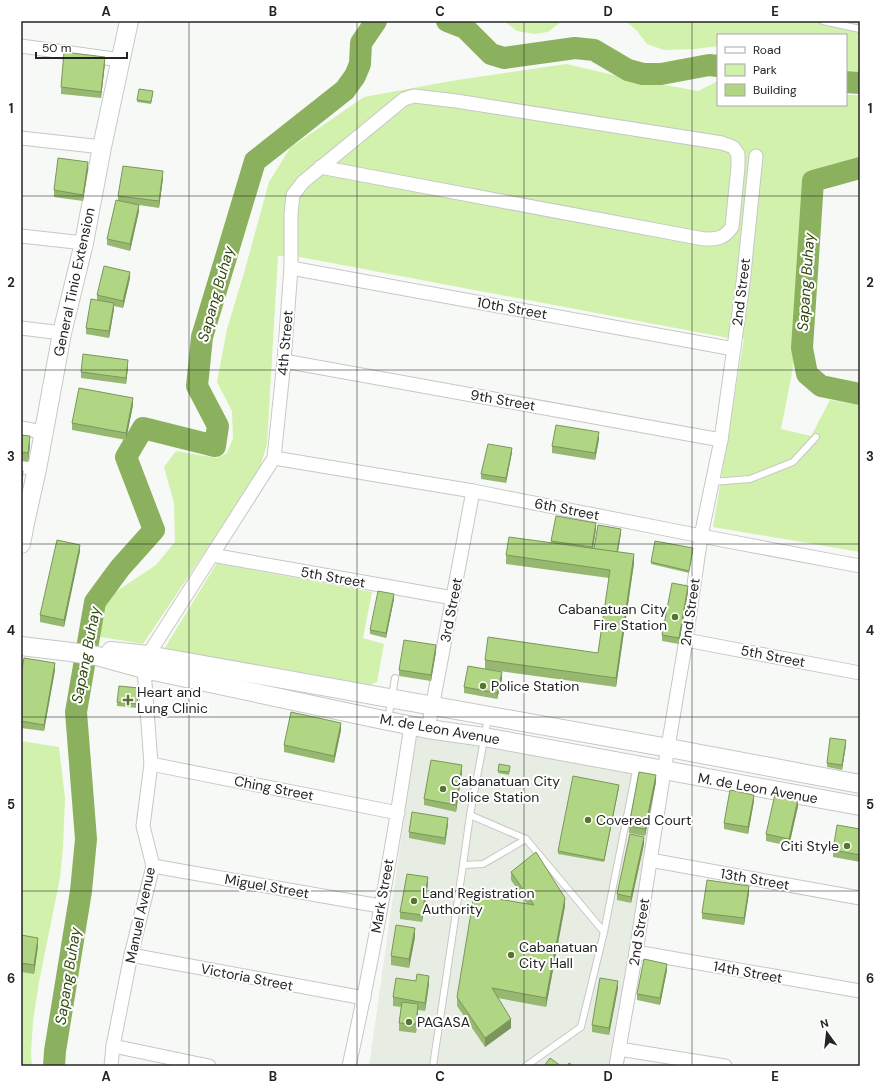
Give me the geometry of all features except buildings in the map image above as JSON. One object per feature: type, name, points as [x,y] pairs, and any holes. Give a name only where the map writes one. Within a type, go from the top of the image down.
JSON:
[{"type":"main road","name":"General Tinio Extension","points":[[21,544],[29,468],[43,432],[62,333],[84,243],[102,148],[129,21]]},
{"type":"main road","name":"M. de Leon Avenue","points":[[21,636],[72,649],[146,662],[391,698],[860,784]]},
{"type":"main road","name":"M. de Leon Avenue","points":[[21,646],[72,649]]},
{"type":"main road","name":"M. de Leon Avenue","points":[[146,662],[388,721],[484,737],[860,806]]},
{"type":"street","points":[[21,46],[121,60]]},
{"type":"street","name":"4th Street","points":[[146,662],[274,458],[284,361],[291,268],[292,214],[294,195],[303,182],[320,167],[404,98],[414,96],[456,101],[722,143],[733,146],[738,154],[732,227],[728,234],[717,239],[704,239],[320,167]]},
{"type":"street","points":[[21,138],[102,148]]},
{"type":"street","name":"2nd Street","points":[[616,1066],[636,952],[686,640],[701,536],[721,440],[743,283],[756,156]]},
{"type":"street","points":[[21,236],[84,243]]},
{"type":"street","name":"10th Street","points":[[291,268],[734,348]]},
{"type":"street","points":[[21,328],[62,333]]},
{"type":"street","name":"9th Street","points":[[284,361],[721,440]]},
{"type":"street","points":[[21,428],[43,432]]},
{"type":"street","name":"6th Street","points":[[274,458],[473,491],[860,566]]},
{"type":"street","name":"3rd Street","points":[[419,727],[432,706],[473,491]]},
{"type":"street","name":"5th Street","points":[[212,555],[453,598]]},
{"type":"street","name":"5th Street","points":[[686,640],[860,673]]},
{"type":"street","name":"Manuel Avenue","points":[[111,1066],[113,1046],[131,955],[153,866],[143,826],[150,764],[146,662]]},
{"type":"street","name":"Mark Street","points":[[348,1066],[364,998],[398,813],[419,727]]},
{"type":"street","name":"Ching Street","points":[[150,764],[398,813]]},
{"type":"street","name":"13th Street","points":[[650,860],[860,898]]},
{"type":"street","name":"Miguel Street","points":[[153,866],[380,906]]},
{"type":"street","name":"14th Street","points":[[636,952],[860,991]]},
{"type":"street","name":"Victoria Street","points":[[131,955],[364,998]]},
{"type":"street","points":[[113,1046],[209,1066]]},
{"type":"street","points":[[619,1049],[725,1066]]},
{"type":"lane","points":[[823,21],[860,29]]},
{"type":"lane","points":[[712,482],[750,479],[793,462],[816,437]]},
{"type":"lane","points":[[388,721],[395,678]]},
{"type":"lane","points":[[433,1066],[464,865],[470,815],[488,716]]},
{"type":"lane","points":[[526,1066],[581,1027],[604,932],[637,765]]},
{"type":"lane","points":[[470,815],[526,839],[604,932]]},
{"type":"lane","points":[[464,865],[483,864],[526,839]]},
{"type":"shaded area","points":[[416,734],[660,779],[611,1066],[369,1066]]},
{"type":"green space","points":[[504,21],[562,21],[548,32],[535,34],[517,31]]},
{"type":"green space","points":[[626,21],[860,21],[860,72],[847,70],[847,34],[717,34],[717,46],[695,49],[664,50],[647,44],[637,31]]},
{"type":"green space","points":[[566,64],[622,77],[698,91],[717,82],[717,106],[847,106],[847,95],[860,95],[860,160],[805,175],[797,343],[781,429],[811,436],[830,400],[860,405],[860,552],[713,527],[744,339],[728,338],[300,257],[278,256],[267,444],[259,471],[143,644],[89,635],[99,603],[156,565],[175,542],[174,503],[164,467],[176,451],[217,458],[227,453],[233,438],[232,411],[217,382],[227,329],[269,182],[290,148],[364,97],[451,81]]},
{"type":"green space","points":[[217,563],[372,592],[363,638],[384,644],[377,682],[367,686],[164,649]]},
{"type":"green space","points":[[21,741],[59,747],[65,798],[60,878],[39,982],[33,1021],[31,1054],[32,1066],[21,1066]]},
{"type":"waterway","name":"Sapang Buhay","points":[[54,1066],[55,1051],[81,891],[86,839],[76,712],[95,602],[120,568],[154,530],[126,457],[143,428],[215,446],[218,426],[197,386],[202,337],[255,161],[345,90],[355,76],[360,64],[361,43],[376,21]]},
{"type":"waterway","name":"Sapang Buhay","points":[[447,21],[465,28],[491,54],[504,58],[575,48],[594,50],[628,70],[643,74],[661,74],[709,65],[717,66]]},
{"type":"waterway","name":"Sapang Buhay","points":[[847,82],[860,83]]},
{"type":"waterway","name":"Sapang Buhay","points":[[860,168],[813,181],[802,348],[807,374],[821,386],[860,394]]},
{"type":"place","name":"Cabanatuan City Fire Station","points":[[675,617]]},
{"type":"place","name":"Police Station","points":[[483,686]]},
{"type":"place","name":"Heart and Lung Clinic","points":[[128,700]]},
{"type":"place","name":"Cabanatuan City Police Station","points":[[443,789]]},
{"type":"place","name":"Covered Court","points":[[588,820]]},
{"type":"place","name":"Citi Style","points":[[847,846]]},
{"type":"place","name":"Land Registration Authority","points":[[414,901]]},
{"type":"place","name":"Cabanatuan City Hall","points":[[511,955]]},
{"type":"place","name":"PAGASA","points":[[409,1022]]}]
